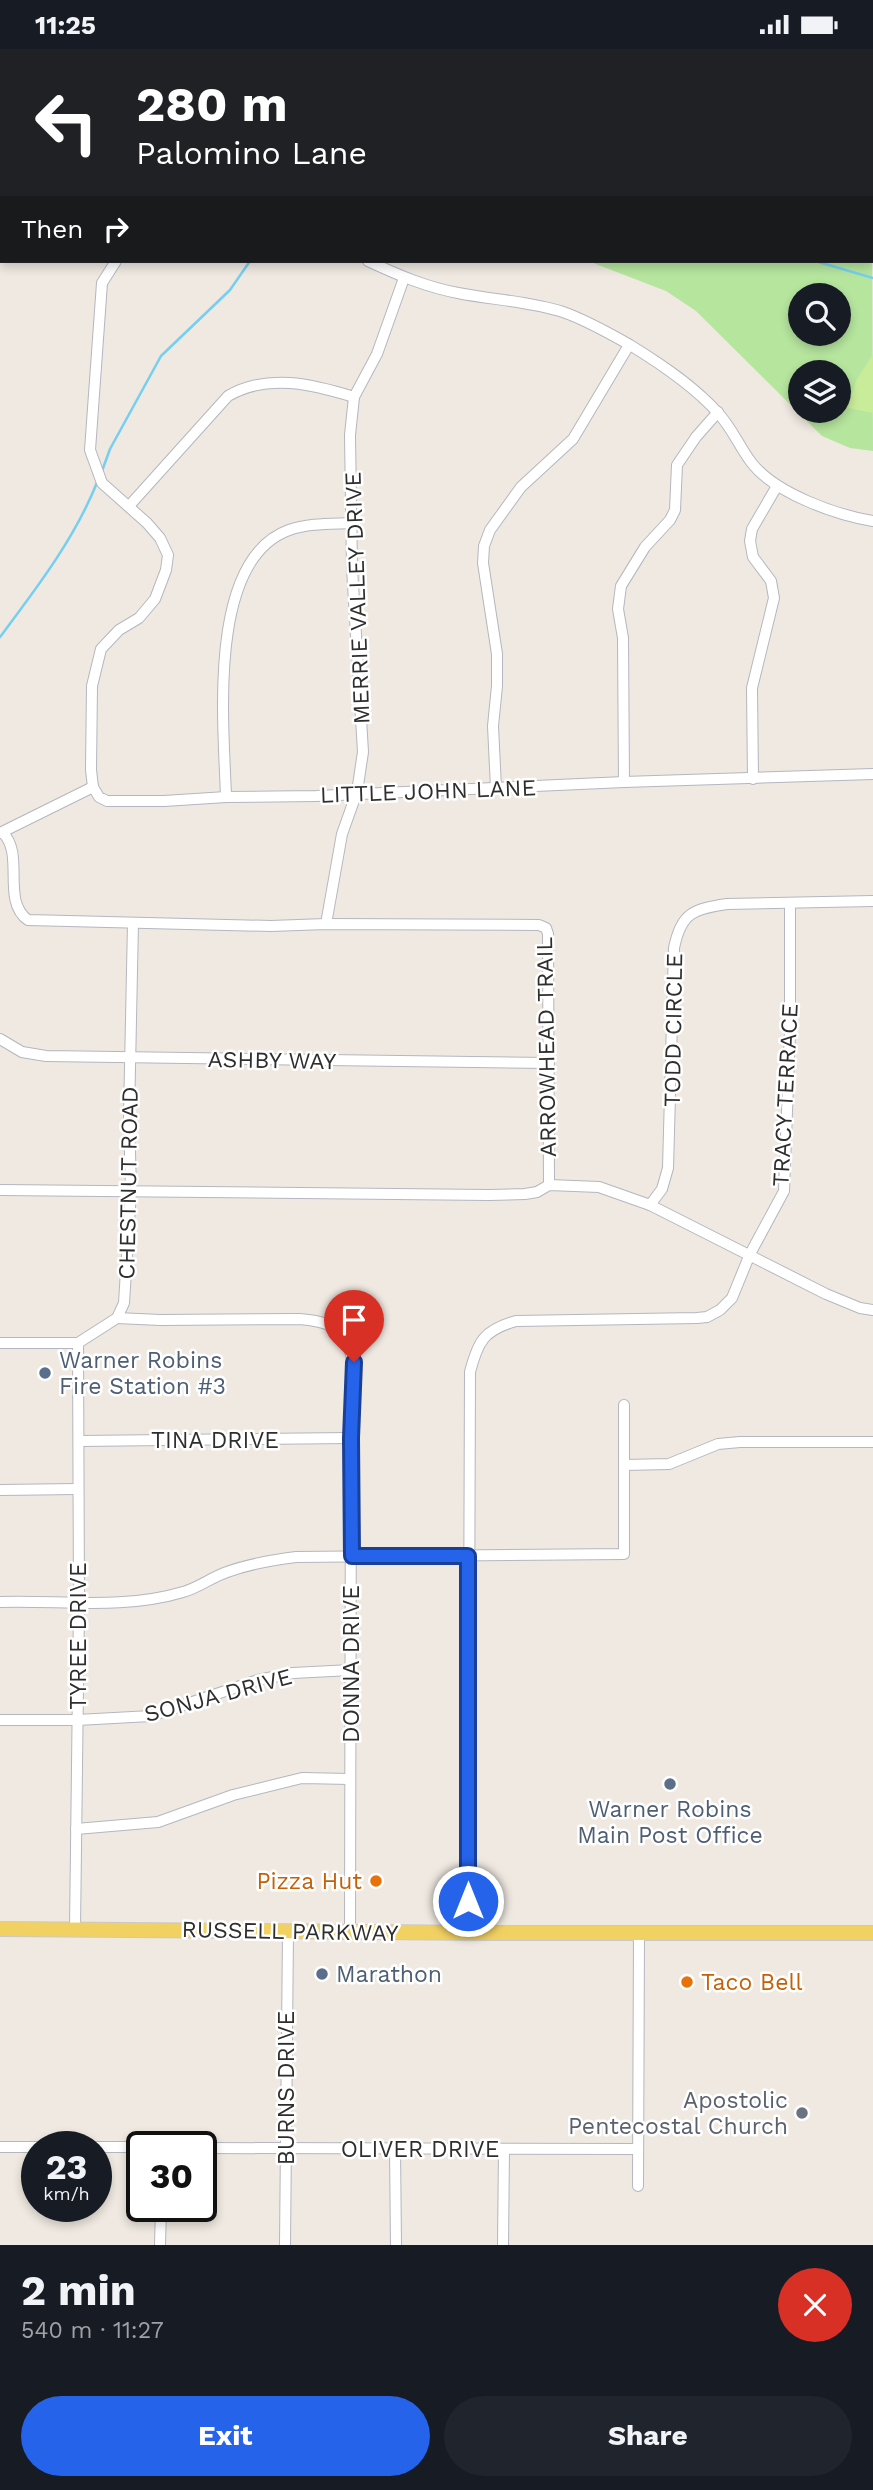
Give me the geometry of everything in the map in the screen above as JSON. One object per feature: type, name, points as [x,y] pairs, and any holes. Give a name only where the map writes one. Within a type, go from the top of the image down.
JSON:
[{"type":"main road","name":"RUSSELL PARKWAY","points":[[0,1929],[873,1933]]},
{"type":"street","points":[[1,833],[93,787],[92,686],[101,649],[119,630],[139,618],[155,599],[166,569],[167,555],[160,538],[102,483],[90,450],[102,283],[115,263]]},
{"type":"street","points":[[372,263],[404,278],[459,293],[560,311],[629,345],[673,374],[718,412],[750,462],[777,486],[823,508],[873,521]]},
{"type":"street","name":"MERRIE VALLEY DRIVE","points":[[326,924],[342,834],[357,792],[363,752],[352,568],[350,435],[354,397],[377,354],[404,278]]},
{"type":"street","points":[[496,788],[493,726],[497,654],[483,563],[484,546],[490,530],[521,487],[579,431],[629,345]]},
{"type":"street","points":[[129,506],[228,396],[242,389],[270,382],[299,383],[354,397]]},
{"type":"street","points":[[624,782],[623,638],[618,609],[621,586],[645,547],[670,520],[675,510],[677,465],[696,437],[718,412]]},
{"type":"street","points":[[752,779],[752,688],[774,598],[771,581],[753,557],[750,541],[752,529],[777,486]]},
{"type":"street","points":[[226,797],[223,671],[235,594],[246,567],[272,540],[287,531],[312,525],[352,523]]},
{"type":"street","name":"LITTLE JOHN LANE","points":[[93,787],[99,797],[107,801],[164,801],[873,774]]},
{"type":"street","name":"ARROWHEAD TRAIL","points":[[0,1190],[489,1195],[537,1192],[549,1185],[546,928],[539,925],[271,926],[28,920],[16,906],[10,846],[8,838],[1,833]]},
{"type":"street","name":"TODD CIRCLE","points":[[650,1205],[662,1189],[668,1168],[671,984],[677,929],[685,917],[703,908],[727,904],[873,901]]},
{"type":"street","name":"TRACY TERRACE","points":[[468,1933],[470,1372],[476,1350],[485,1334],[516,1321],[707,1317],[720,1310],[732,1298],[750,1254],[784,1191],[790,1031],[790,904]]},
{"type":"street","name":"CHESTNUT ROAD","points":[[117,1318],[124,1303],[126,1288],[131,1191],[133,923]]},
{"type":"street","name":"ASHBY WAY","points":[[0,1039],[31,1055],[130,1059],[549,1063]]},
{"type":"street","points":[[549,1185],[598,1187],[650,1205],[826,1294],[860,1308],[873,1310]]},
{"type":"street","points":[[0,1343],[78,1343],[117,1318]]},
{"type":"street","name":"DONNA DRIVE","points":[[117,1318],[317,1321],[333,1327],[348,1344],[354,1362],[351,1438],[350,1932]]},
{"type":"street","name":"TYREE DRIVE","points":[[75,1929],[79,1604],[78,1343]]},
{"type":"street","points":[[0,1602],[79,1604],[145,1599],[184,1592],[225,1572],[258,1562],[296,1557],[624,1554],[624,1405]]},
{"type":"street","name":"TINA DRIVE","points":[[79,1441],[351,1438]]},
{"type":"street","points":[[624,1465],[670,1464],[718,1444],[873,1442]]},
{"type":"street","points":[[0,1490],[77,1489]]},
{"type":"street","name":"SONJA DRIVE","points":[[0,1720],[151,1716],[258,1680],[293,1673],[351,1670]]},
{"type":"street","points":[[76,1829],[159,1822],[233,1795],[302,1778],[350,1779]]},
{"type":"street","name":"BURNS DRIVE","points":[[285,2245],[288,1932]]},
{"type":"street","points":[[638,2186],[639,1932]]},
{"type":"street","points":[[0,2147],[126,2147]]},
{"type":"street","name":"OLIVER DRIVE","points":[[217,2148],[638,2149]]},
{"type":"street","points":[[395,2149],[396,2245]]},
{"type":"street","points":[[503,2149],[503,2245]]},
{"type":"street","points":[[160,2245],[161,2222]]},
{"type":"green space","points":[[593,263],[872,263],[873,451],[850,448],[822,436],[809,423],[851,423],[851,360],[788,360],[788,402],[696,311],[666,291]]},
{"type":"green space","points":[[873,354],[873,413],[851,409],[856,381]]},
{"type":"waterway","points":[[102,471],[110,449],[161,356],[230,290],[249,263]]},
{"type":"waterway","points":[[822,263],[873,278]]},
{"type":"waterway","points":[[0,637],[67,542],[98,480]]},
{"type":"place","name":"Warner Robins Fire Station #3","points":[[45,1373]]},
{"type":"place","name":"Warner Robins Main Post Office","points":[[670,1784]]},
{"type":"place","name":"Pizza Hut","points":[[376,1881]]},
{"type":"place","name":"Marathon","points":[[322,1974]]},
{"type":"place","name":"Taco Bell","points":[[687,1982]]},
{"type":"place","name":"Apostolic Pentecostal Church","points":[[802,2113]]},
{"type":"route","points":[[354,1362],[351,1438],[352,1556],[468,1556],[468,1901]]}]
